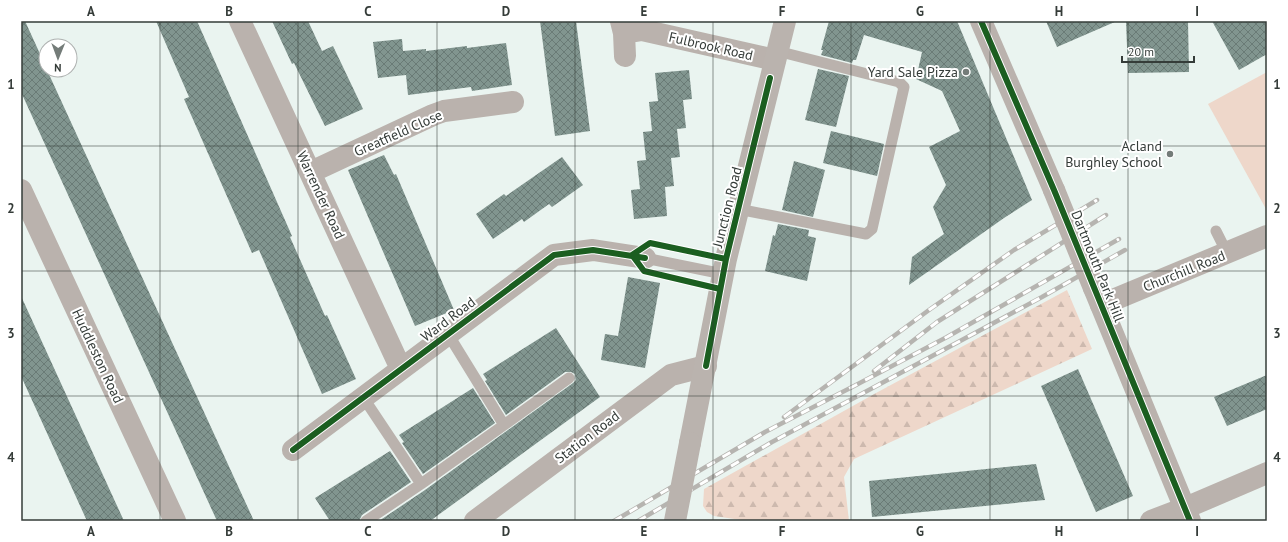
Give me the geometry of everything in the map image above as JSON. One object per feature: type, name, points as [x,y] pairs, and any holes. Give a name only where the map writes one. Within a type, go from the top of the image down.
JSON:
[{"type":"main road","name":"Junction Road","points":[[675,521],[723,274],[785,21]]},
{"type":"street","name":"Warrender Road","points":[[240,21],[401,369]]},
{"type":"street","name":"Dartmouth Park Hill","points":[[981,21],[1054,190],[1187,515]]},
{"type":"street","name":"Fulbrook Road","points":[[622,27],[776,56]]},
{"type":"street","points":[[622,27],[625,56]]},
{"type":"street","name":"Greatfield Close","points":[[310,172],[444,111],[513,102]]},
{"type":"street","name":"Huddleston Road","points":[[21,190],[175,521]]},
{"type":"street","name":"Churchill Road","points":[[1097,296],[1227,253],[1267,236]]},
{"type":"street","name":"Ward Road","points":[[293,450],[554,255],[593,250],[645,258]]},
{"type":"street","name":"Station Road","points":[[475,521],[671,375],[706,366]]},
{"type":"street","points":[[1151,521],[1187,515],[1267,472]]},
{"type":"lane","points":[[738,208],[866,234],[872,229],[904,87],[899,82],[776,56]]},
{"type":"lane","points":[[1216,231],[1227,253]]},
{"type":"lane","name":"Ward Road","points":[[645,258],[723,274]]},
{"type":"lane","points":[[448,334],[504,425]]},
{"type":"lane","points":[[366,521],[421,484],[569,378]]},
{"type":"lane","points":[[364,397],[421,484]]},
{"type":"green space","points":[[1267,72],[1267,209],[1266,209],[1208,104]]},
{"type":"green space","points":[[1067,290],[1092,349],[854,459],[844,477],[849,521],[748,521],[714,516],[707,512],[703,506],[704,489],[876,393]]},
{"type":"building","points":[[21,21],[25,21],[38,49],[38,78],[51,78],[254,521],[217,521],[21,92]]},
{"type":"building","points":[[156,21],[197,21],[292,236],[290,237],[325,316],[327,315],[356,379],[322,394],[259,250],[252,253],[184,99],[189,97]]},
{"type":"building","points":[[272,21],[308,21],[322,51],[333,46],[363,109],[325,126],[294,63],[292,64]]},
{"type":"building","points":[[540,21],[576,21],[590,131],[555,136]]},
{"type":"building","points":[[829,21],[957,21],[1032,200],[909,285],[912,257],[944,234],[933,207],[946,185],[929,147],[960,131],[942,91],[916,79],[922,52],[864,35],[856,60],[853,60],[852,63],[821,55]]},
{"type":"building","points":[[1046,21],[1117,21],[1057,47]]},
{"type":"building","points":[[1126,21],[1188,21],[1189,72],[1128,73]]},
{"type":"building","points":[[1212,21],[1267,21],[1267,54],[1239,70]]},
{"type":"building","points":[[402,39],[403,51],[426,49],[426,51],[467,46],[467,48],[506,43],[512,85],[472,91],[471,87],[408,95],[406,75],[378,78],[373,42]]},
{"type":"building","points":[[818,69],[849,76],[836,127],[805,120]]},
{"type":"building","points":[[689,70],[692,99],[683,100],[686,128],[677,129],[680,157],[671,158],[674,186],[665,187],[667,216],[634,219],[631,190],[640,189],[637,161],[646,160],[643,132],[652,131],[649,102],[658,101],[655,73]]},
{"type":"building","points":[[831,131],[884,144],[877,176],[823,163]]},
{"type":"building","points":[[384,155],[394,175],[396,174],[454,310],[415,326],[348,170]]},
{"type":"building","points":[[562,157],[583,185],[552,207],[549,204],[524,222],[522,219],[493,239],[476,214],[504,194],[506,196]]},
{"type":"building","points":[[794,161],[825,170],[813,217],[782,210]]},
{"type":"building","points":[[778,224],[809,230],[808,236],[816,238],[807,281],[765,271],[773,235],[775,236]]},
{"type":"building","points":[[628,277],[660,283],[645,368],[601,360],[605,334],[618,336]]},
{"type":"building","points":[[21,296],[124,521],[87,521],[21,376]]},
{"type":"building","points":[[556,328],[600,397],[430,521],[379,521],[425,490],[576,380],[575,374],[565,372],[506,415],[485,381],[487,380],[483,374]]},
{"type":"building","points":[[1078,369],[1133,496],[1096,512],[1041,386]]},
{"type":"building","points":[[1267,375],[1267,409],[1227,426],[1214,397]]},
{"type":"building","points":[[473,388],[495,423],[423,474],[402,443],[404,442],[399,435]]},
{"type":"building","points":[[390,451],[411,482],[362,515],[359,521],[330,521],[315,498]]},
{"type":"building","points":[[1036,464],[1045,500],[872,517],[869,481]]},
{"type":"railway","points":[[784,417],[929,310],[1014,250],[1097,200]]},
{"type":"railway","points":[[874,371],[937,322],[1106,215]]},
{"type":"railway","points":[[614,521],[765,432],[947,337],[1119,239]]},
{"type":"railway","points":[[638,521],[772,442],[1042,297],[1125,250]]},
{"type":"cycle path","points":[[981,21],[1054,190],[1190,521]]},
{"type":"cycle path","points":[[706,366],[726,259],[770,78]]},
{"type":"cycle path","points":[[720,289],[644,271],[632,255],[650,243],[726,259]]},
{"type":"cycle path","points":[[293,450],[554,255],[593,250],[645,258]]},
{"type":"place","name":"Yard Sale Pizza","points":[[966,72]]},
{"type":"place","name":"Acland Burghley School","points":[[1170,154]]}]
